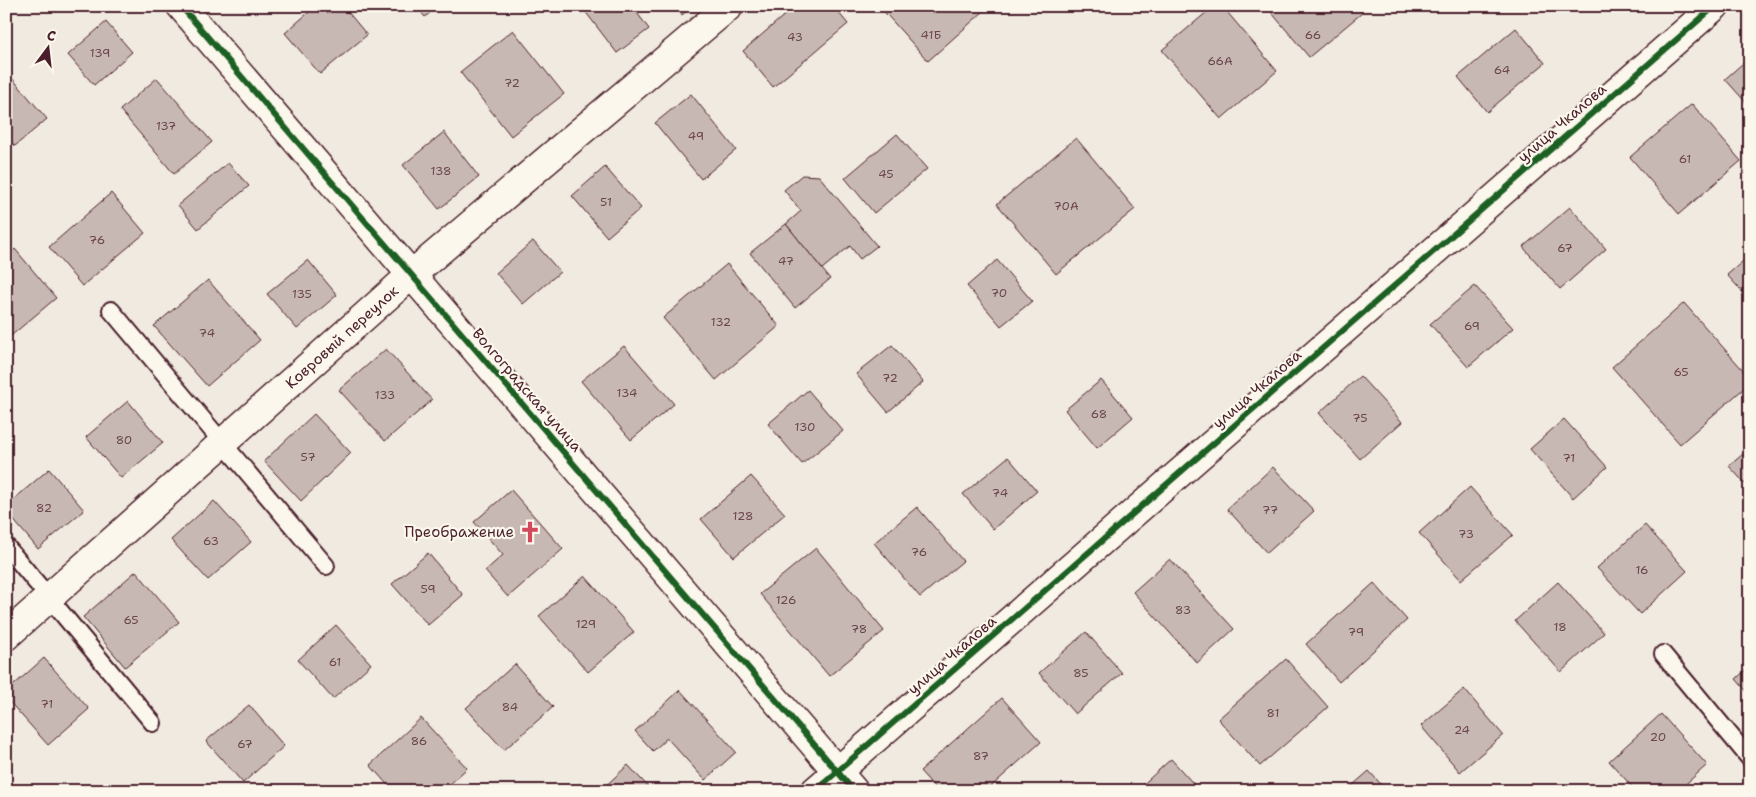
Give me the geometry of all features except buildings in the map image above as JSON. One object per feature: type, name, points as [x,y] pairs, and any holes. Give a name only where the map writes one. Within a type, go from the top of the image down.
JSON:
[{"type":"street","name":"Волгоградская улица","points":[[181,6],[846,781]]},
{"type":"street","name":"Ковровый переулок","points":[[6,636],[411,275],[730,6]]},
{"type":"street","name":"улица Чкалова","points":[[815,791],[846,781],[1715,6]]},
{"type":"lane","points":[[111,310],[326,566]]},
{"type":"lane","points":[[6,546],[153,723]]},
{"type":"lane","points":[[1663,654],[1750,759]]},
{"type":"cycle path","points":[[181,6],[854,791]]},
{"type":"cycle path","points":[[815,791],[1715,6]]},
{"type":"place","name":"Преображение","points":[[530,532]]}]
